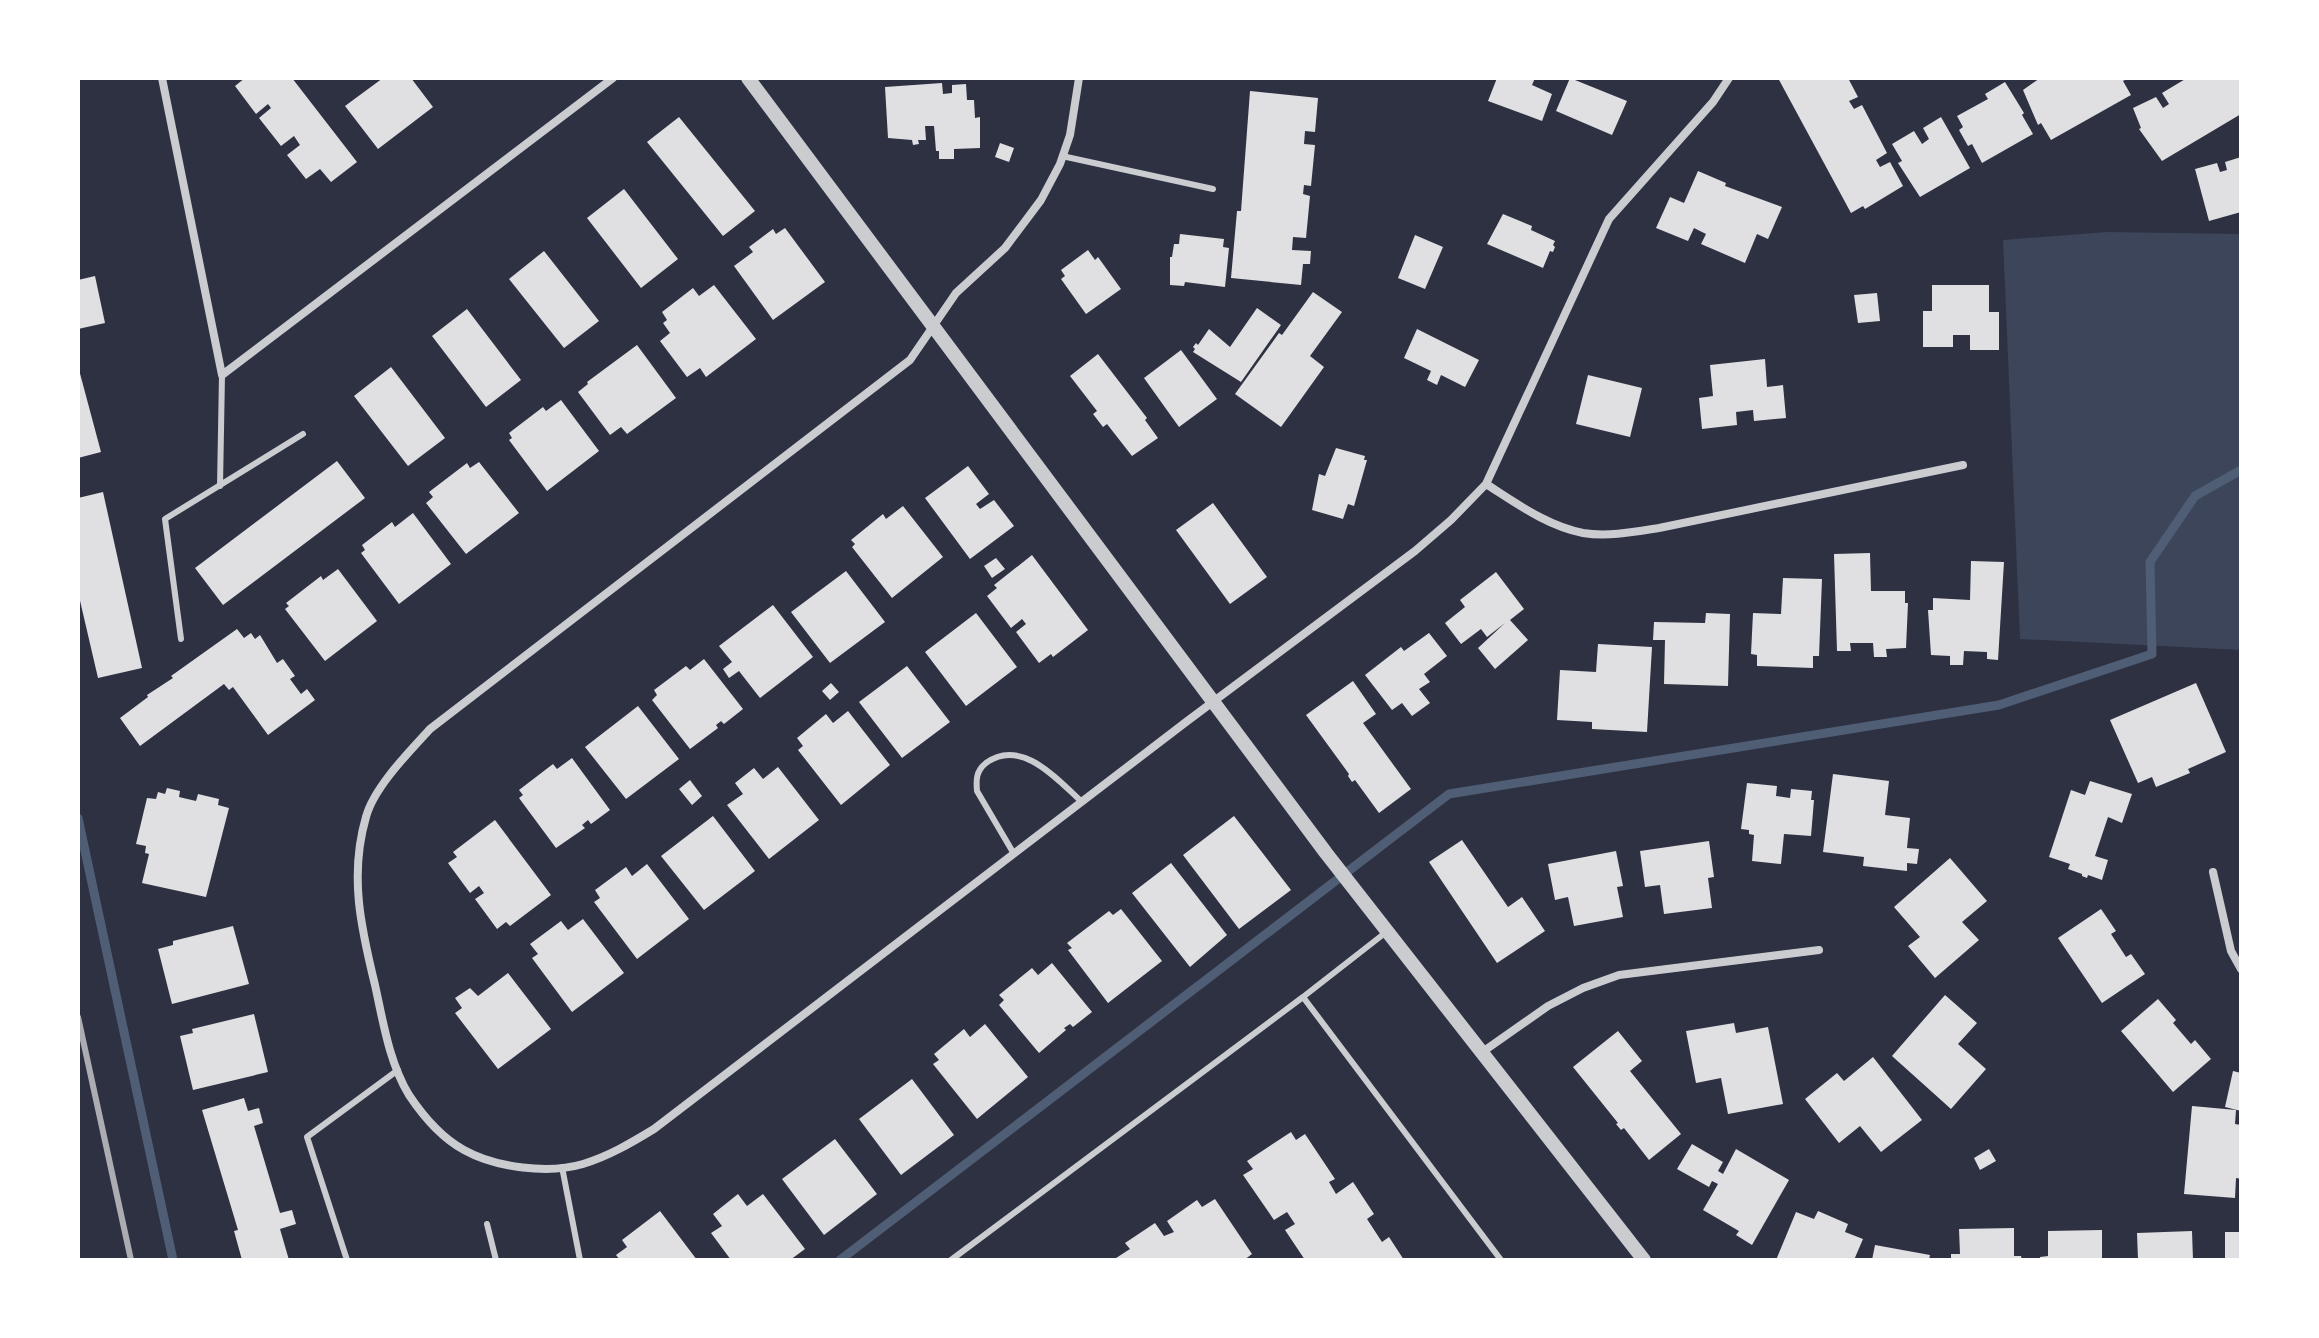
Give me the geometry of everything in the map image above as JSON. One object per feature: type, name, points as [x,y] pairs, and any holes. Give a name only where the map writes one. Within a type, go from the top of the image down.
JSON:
[{"type":"street","points":[[162,78],[222,375],[613,78]]},
{"type":"street","points":[[748,78],[1326,853],[1644,1260]]},
{"type":"street","points":[[1079,78],[1070,135],[1041,200],[1005,248],[956,293],[910,360],[430,729],[395,767],[367,813],[357,857],[359,919],[391,1055],[408,1093],[433,1126],[465,1151],[507,1165],[546,1170],[581,1164],[617,1151],[654,1129],[1212,702],[1415,551],[1486,484],[1609,219],[1713,102],[1729,78]]},
{"type":"street","points":[[1486,484],[1538,517],[1583,533],[1619,534],[1963,465]]},
{"type":"street","points":[[2213,872],[2231,951],[2241,969]]},
{"type":"street","points":[[1481,1053],[1548,1006],[1583,988],[1619,975],[1819,950]]},
{"type":"lane","points":[[1062,156],[1213,189]]},
{"type":"lane","points":[[220,486],[222,375]]},
{"type":"lane","points":[[181,639],[165,519],[303,434]]},
{"type":"lane","points":[[1014,854],[977,791],[975,779],[982,766],[994,758],[1022,756],[1044,768],[1082,802]]},
{"type":"lane","points":[[951,1260],[1387,931]]},
{"type":"lane","points":[[1303,997],[1501,1260]]},
{"type":"lane","points":[[347,1260],[307,1137],[398,1070]]},
{"type":"lane","points":[[562,1167],[580,1260]]},
{"type":"lane","points":[[487,1224],[496,1260]]},
{"type":"shaded area","points":[[2107,232],[2241,234],[2241,650],[2020,639],[2003,240]]},
{"type":"building","points":[[245,78],[292,78],[357,162],[331,182],[320,169],[306,179],[287,155],[300,145],[294,136],[281,146],[259,118],[271,108],[268,104],[256,114],[235,86]]},
{"type":"building","points":[[383,78],[411,78],[433,107],[378,149],[345,106]]},
{"type":"building","points":[[1497,78],[1535,78],[1532,85],[1552,94],[1542,121],[1488,101]]},
{"type":"building","points":[[1570,78],[1627,101],[1612,135],[1556,111]]},
{"type":"building","points":[[1778,78],[1848,78],[1858,97],[1849,101],[1854,109],[1862,105],[1887,153],[1876,160],[1880,167],[1890,162],[1903,186],[1865,209],[1863,206],[1851,213]]},
{"type":"building","points":[[2040,78],[2128,78],[2123,81],[2131,95],[2051,140],[2041,123],[2038,125],[2023,90]]},
{"type":"building","points":[[2187,78],[2241,78],[2241,114],[2162,161],[2139,129],[2133,108],[2156,97],[2163,108],[2169,104],[2162,93]]},
{"type":"building","points":[[2005,82],[2033,134],[1982,163],[1972,144],[1968,146],[1959,130],[1963,127],[1957,116],[1988,99],[1985,94]]},
{"type":"building","points":[[942,83],[943,94],[952,93],[952,85],[966,84],[967,100],[974,100],[975,118],[980,117],[980,148],[954,149],[954,159],[939,159],[934,126],[925,126],[926,140],[918,140],[919,144],[913,145],[912,140],[888,138],[885,87]]},
{"type":"building","points":[[1250,91],[1318,98],[1315,132],[1305,131],[1304,144],[1315,145],[1311,186],[1304,185],[1303,194],[1310,196],[1306,238],[1293,237],[1292,250],[1311,251],[1310,264],[1303,264],[1301,285],[1231,278],[1237,211],[1241,211]]},
{"type":"building","points":[[679,117],[755,211],[723,236],[647,142]]},
{"type":"building","points":[[1941,117],[1970,168],[1920,197],[1898,163],[1902,161],[1892,144],[1914,131],[1922,144],[1929,139],[1923,128]]},
{"type":"building","points":[[1000,143],[1014,148],[1009,162],[995,157]]},
{"type":"building","points":[[2241,157],[2241,212],[2209,221],[2195,169],[2217,163],[2220,172],[2227,170],[2225,162]]},
{"type":"building","points":[[1698,171],[1726,183],[1725,186],[1782,207],[1768,239],[1757,234],[1745,263],[1701,244],[1706,234],[1694,228],[1688,241],[1656,228],[1670,197],[1684,203]]},
{"type":"building","points":[[624,189],[678,259],[641,288],[587,218]]},
{"type":"building","points":[[1503,214],[1532,226],[1531,230],[1555,241],[1553,252],[1550,251],[1543,268],[1487,244]]},
{"type":"building","points":[[785,228],[825,282],[773,320],[734,266],[753,252],[749,247],[773,229],[776,234]]},
{"type":"building","points":[[1180,234],[1224,239],[1223,247],[1229,248],[1225,287],[1185,282],[1184,286],[1170,285],[1170,257],[1174,244],[1179,244]]},
{"type":"building","points":[[1415,235],[1443,247],[1425,289],[1398,278]]},
{"type":"building","points":[[1088,250],[1095,260],[1098,257],[1121,289],[1086,314],[1061,279],[1065,276],[1061,270]]},
{"type":"building","points":[[544,251],[599,321],[564,348],[509,279]]},
{"type":"building","points":[[95,276],[105,323],[78,329],[78,280]]},
{"type":"building","points":[[714,285],[756,339],[706,377],[700,368],[687,377],[660,341],[670,333],[663,323],[667,320],[662,312],[693,288],[699,296]]},
{"type":"building","points":[[1932,285],[1989,285],[1989,312],[1999,312],[1999,350],[1970,350],[1970,335],[1953,335],[1953,347],[1923,347],[1923,311],[1932,311]]},
{"type":"building","points":[[1313,292],[1342,312],[1310,356],[1324,367],[1281,427],[1235,394]]},
{"type":"building","points":[[1877,293],[1880,321],[1858,323],[1854,295]]},
{"type":"building","points":[[1257,308],[1281,325],[1241,382],[1193,352],[1193,347],[1196,343],[1198,345],[1209,329],[1230,347]]},
{"type":"building","points":[[467,309],[521,380],[486,407],[432,336]]},
{"type":"building","points":[[1417,329],[1479,360],[1465,387],[1441,375],[1437,385],[1427,380],[1431,371],[1404,358]]},
{"type":"building","points":[[637,345],[676,398],[627,434],[621,427],[610,435],[578,392]]},
{"type":"building","points":[[1181,350],[1217,399],[1179,427],[1144,378]]},
{"type":"building","points":[[1098,354],[1147,418],[1145,420],[1158,438],[1132,456],[1107,424],[1103,427],[1093,414],[1097,411],[1070,376]]},
{"type":"building","points":[[1765,359],[1767,387],[1783,385],[1786,418],[1754,421],[1753,410],[1736,412],[1737,425],[1702,429],[1699,398],[1713,396],[1710,365]]},
{"type":"building","points":[[78,366],[101,452],[78,458]]},
{"type":"building","points":[[391,367],[445,438],[408,466],[354,396]]},
{"type":"building","points":[[1588,375],[1642,388],[1630,437],[1576,424]]},
{"type":"building","points":[[561,400],[599,451],[547,491],[509,440],[512,438],[509,433],[543,407],[546,411]]},
{"type":"building","points":[[1336,448],[1365,456],[1364,460],[1367,460],[1354,506],[1348,504],[1343,519],[1312,510],[1319,474],[1325,476]]},
{"type":"building","points":[[337,461],[365,498],[223,605],[195,568]]},
{"type":"building","points":[[479,462],[519,513],[466,554],[426,503],[433,497],[429,492],[467,463],[470,468]]},
{"type":"building","points":[[968,466],[989,494],[976,504],[980,509],[994,500],[1014,526],[970,559],[925,498]]},
{"type":"building","points":[[103,492],[142,668],[98,678],[78,592],[78,498]]},
{"type":"building","points":[[1213,503],[1267,577],[1230,604],[1176,530]]},
{"type":"building","points":[[903,506],[943,557],[892,598],[852,547],[855,544],[851,540],[883,514],[886,519]]},
{"type":"building","points":[[413,513],[451,564],[399,604],[361,553],[365,550],[362,545],[392,522],[395,527]]},
{"type":"building","points":[[1870,553],[1871,591],[1905,591],[1905,603],[1908,603],[1906,648],[1886,649],[1887,657],[1874,657],[1873,643],[1850,643],[1851,651],[1837,651],[1834,554]]},
{"type":"building","points":[[1032,555],[1088,630],[1053,657],[1051,654],[1039,663],[1016,632],[1026,624],[1022,619],[1011,628],[987,596],[997,588],[994,585]]},
{"type":"building","points":[[996,558],[1005,569],[992,578],[984,566]]},
{"type":"building","points":[[1971,561],[2004,562],[1998,660],[1987,659],[1987,652],[1964,651],[1963,665],[1950,665],[1950,656],[1931,655],[1928,610],[1933,610],[1933,598],[1970,600]]},
{"type":"building","points":[[338,569],[377,621],[325,661],[285,609],[289,606],[286,603],[321,576],[323,580]]},
{"type":"building","points":[[846,571],[885,622],[830,663],[791,612]]},
{"type":"building","points":[[1496,572],[1524,609],[1510,620],[1528,640],[1495,669],[1478,648],[1505,623],[1487,637],[1481,629],[1461,644],[1445,623],[1465,607],[1460,600]]},
{"type":"building","points":[[1783,578],[1822,579],[1819,656],[1813,656],[1813,668],[1757,666],[1757,655],[1751,654],[1753,613],[1781,614]]},
{"type":"building","points":[[773,605],[813,657],[760,698],[739,671],[729,678],[723,669],[732,662],[719,646]]},
{"type":"building","points":[[976,613],[1017,667],[966,706],[925,652]]},
{"type":"building","points":[[1706,613],[1730,614],[1728,686],[1664,684],[1665,640],[1653,640],[1654,622],[1705,623]]},
{"type":"building","points":[[237,629],[244,638],[251,633],[255,639],[260,635],[277,663],[283,659],[295,676],[290,679],[301,694],[307,689],[315,700],[268,735],[233,687],[229,690],[224,684],[140,746],[120,718],[173,678],[171,676]]},
{"type":"building","points":[[1429,633],[1447,656],[1424,674],[1430,682],[1419,689],[1430,703],[1412,716],[1402,703],[1392,710],[1365,675],[1401,647],[1404,651]]},
{"type":"building","points":[[1598,644],[1652,647],[1647,732],[1592,729],[1592,722],[1557,720],[1560,670],[1596,672]]},
{"type":"building","points":[[704,659],[743,709],[724,724],[721,721],[716,725],[718,728],[690,749],[652,700],[657,695],[654,690],[686,666],[690,670]]},
{"type":"building","points":[[907,666],[950,722],[902,758],[859,702]]},
{"type":"building","points":[[1353,681],[1376,714],[1363,723],[1411,789],[1379,813],[1355,780],[1352,782],[1306,715]]},
{"type":"building","points":[[831,683],[839,692],[830,700],[822,691]]},
{"type":"building","points":[[2196,683],[2226,752],[2188,769],[2190,773],[2156,787],[2152,777],[2138,783],[2110,720]]},
{"type":"building","points":[[638,706],[679,759],[626,799],[585,747]]},
{"type":"building","points":[[848,711],[890,765],[841,805],[798,750],[803,746],[797,738],[826,714],[833,723]]},
{"type":"building","points":[[572,758],[610,810],[591,824],[588,820],[582,825],[585,828],[556,848],[519,798],[523,795],[519,790],[553,764],[557,769]]},
{"type":"building","points":[[778,767],[819,820],[769,859],[727,805],[743,794],[735,783],[754,768],[763,779]]},
{"type":"building","points":[[1833,774],[1889,781],[1885,815],[1910,818],[1907,848],[1919,849],[1917,864],[1907,863],[1907,871],[1863,866],[1864,857],[1823,852]]},
{"type":"building","points":[[690,780],[702,796],[692,805],[679,789]]},
{"type":"building","points":[[2090,781],[2132,794],[2122,823],[2108,817],[2095,856],[2108,860],[2102,880],[2082,876],[2068,869],[2070,864],[2049,857],[2071,790],[2085,795]]},
{"type":"building","points":[[1747,783],[1777,786],[1776,796],[1790,798],[1791,789],[1812,791],[1811,836],[1784,834],[1781,864],[1752,861],[1754,835],[1749,834],[1749,830],[1741,829]]},
{"type":"building","points":[[167,788],[180,791],[179,797],[196,801],[198,794],[219,799],[218,805],[229,808],[206,897],[142,883],[149,854],[145,853],[146,846],[136,844],[147,798],[156,799],[158,792],[165,794]]},
{"type":"building","points":[[713,816],[755,871],[704,910],[661,856]]},
{"type":"building","points":[[1234,816],[1291,890],[1239,929],[1183,855]]},
{"type":"building","points":[[495,820],[551,895],[510,926],[506,922],[497,929],[475,899],[484,893],[479,886],[470,893],[448,863],[457,857],[453,852]]},
{"type":"building","points":[[1462,840],[1508,907],[1522,897],[1545,931],[1497,963],[1429,862]]},
{"type":"building","points":[[1709,841],[1714,877],[1708,878],[1712,908],[1664,914],[1660,885],[1645,887],[1640,851]]},
{"type":"building","points":[[1616,851],[1623,886],[1617,887],[1623,917],[1574,926],[1568,897],[1555,900],[1548,864]]},
{"type":"building","points":[[1950,858],[1987,901],[1962,922],[1979,940],[1935,978],[1908,946],[1920,937],[1894,907]]},
{"type":"building","points":[[1171,863],[1227,935],[1190,967],[1132,893]]},
{"type":"building","points":[[647,864],[689,919],[637,959],[594,902],[600,898],[595,890],[626,867],[632,876]]},
{"type":"building","points":[[1121,909],[1162,961],[1108,1003],[1068,950],[1072,948],[1067,943],[1109,911],[1113,915]]},
{"type":"building","points":[[2101,909],[2116,931],[2111,934],[2126,957],[2131,954],[2145,974],[2102,1003],[2058,938]]},
{"type":"building","points":[[583,919],[624,973],[572,1012],[532,958],[538,954],[530,944],[561,921],[568,930]]},
{"type":"building","points":[[233,926],[249,984],[172,1004],[158,949],[173,945],[173,941]]},
{"type":"building","points":[[1052,963],[1092,1012],[1073,1027],[1070,1024],[1064,1028],[1066,1030],[1039,1053],[999,1005],[1004,1000],[999,995],[1032,968],[1038,975]]},
{"type":"building","points":[[508,973],[551,1029],[498,1069],[455,1013],[462,1008],[455,998],[470,988],[478,996]]},
{"type":"building","points":[[1945,995],[1977,1023],[1958,1044],[1986,1069],[1951,1109],[1892,1056]]},
{"type":"building","points":[[2158,999],[2191,1044],[2195,1040],[2211,1059],[2173,1092],[2121,1031]]},
{"type":"building","points":[[254,1014],[268,1072],[193,1090],[180,1036],[193,1033],[192,1029]]},
{"type":"building","points":[[1734,1023],[1736,1033],[1768,1027],[1783,1104],[1728,1114],[1721,1078],[1696,1083],[1686,1031]]},
{"type":"building","points":[[985,1024],[1028,1077],[977,1119],[933,1064],[939,1060],[934,1054],[964,1029],[970,1037]]},
{"type":"building","points":[[1618,1031],[1642,1061],[1630,1071],[1681,1134],[1649,1160],[1624,1128],[1621,1130],[1616,1124],[1573,1067]]},
{"type":"building","points":[[1873,1057],[1922,1120],[1881,1152],[1860,1126],[1839,1143],[1805,1099],[1837,1073],[1844,1081]]},
{"type":"building","points":[[2233,1071],[2241,1073],[2241,1111],[2225,1107]]},
{"type":"building","points":[[912,1079],[954,1135],[901,1175],[859,1119]]},
{"type":"building","points":[[244,1098],[248,1111],[259,1108],[263,1123],[254,1126],[280,1213],[292,1210],[296,1224],[280,1229],[289,1260],[242,1260],[234,1231],[238,1230],[202,1110]]},
{"type":"building","points":[[2192,1106],[2236,1110],[2235,1124],[2241,1125],[2241,1179],[2236,1178],[2235,1198],[2184,1194]]},
{"type":"building","points":[[1291,1132],[1296,1140],[1305,1134],[1335,1179],[1329,1182],[1336,1194],[1353,1182],[1374,1214],[1367,1219],[1382,1242],[1389,1237],[1404,1260],[1305,1260],[1285,1230],[1295,1224],[1287,1212],[1274,1220],[1243,1175],[1253,1169],[1247,1161]]},
{"type":"building","points":[[835,1139],[877,1194],[824,1235],[782,1179]]},
{"type":"building","points":[[1692,1144],[1723,1162],[1718,1171],[1723,1174],[1736,1149],[1789,1180],[1752,1245],[1736,1235],[1739,1231],[1703,1210],[1718,1184],[1712,1181],[1709,1187],[1677,1169]]},
{"type":"building","points":[[1989,1149],[1996,1161],[1980,1170],[1974,1158]]},
{"type":"building","points":[[738,1194],[747,1206],[763,1194],[805,1249],[790,1260],[731,1260],[711,1233],[722,1226],[713,1214]]},
{"type":"building","points":[[1215,1199],[1252,1254],[1244,1260],[1113,1260],[1130,1249],[1125,1243],[1155,1223],[1164,1236],[1174,1232],[1167,1221],[1197,1200],[1202,1207]]},
{"type":"building","points":[[660,1211],[697,1260],[620,1260],[616,1255],[627,1247],[622,1240]]},
{"type":"building","points":[[1818,1211],[1848,1224],[1845,1232],[1863,1239],[1854,1260],[1776,1260],[1796,1212],[1814,1219]]},
{"type":"building","points":[[2014,1228],[2014,1256],[2021,1256],[2022,1260],[1951,1260],[1951,1254],[1960,1254],[1959,1229]]},
{"type":"building","points":[[2102,1230],[2102,1260],[2040,1260],[2040,1257],[2048,1256],[2048,1231]]},
{"type":"building","points":[[2192,1231],[2193,1260],[2138,1260],[2137,1233]]},
{"type":"building","points":[[2225,1232],[2241,1232],[2241,1260],[2225,1260]]},
{"type":"building","points":[[1875,1245],[1930,1255],[1929,1260],[1872,1260]]},
{"type":"waterway","points":[[840,1260],[1449,794],[1999,705],[2152,654],[2150,562],[2195,496],[2241,470]]},
{"type":"waterway","points":[[78,818],[173,1260]]},
{"type":"railway","points":[[78,1017],[131,1260]]}]
